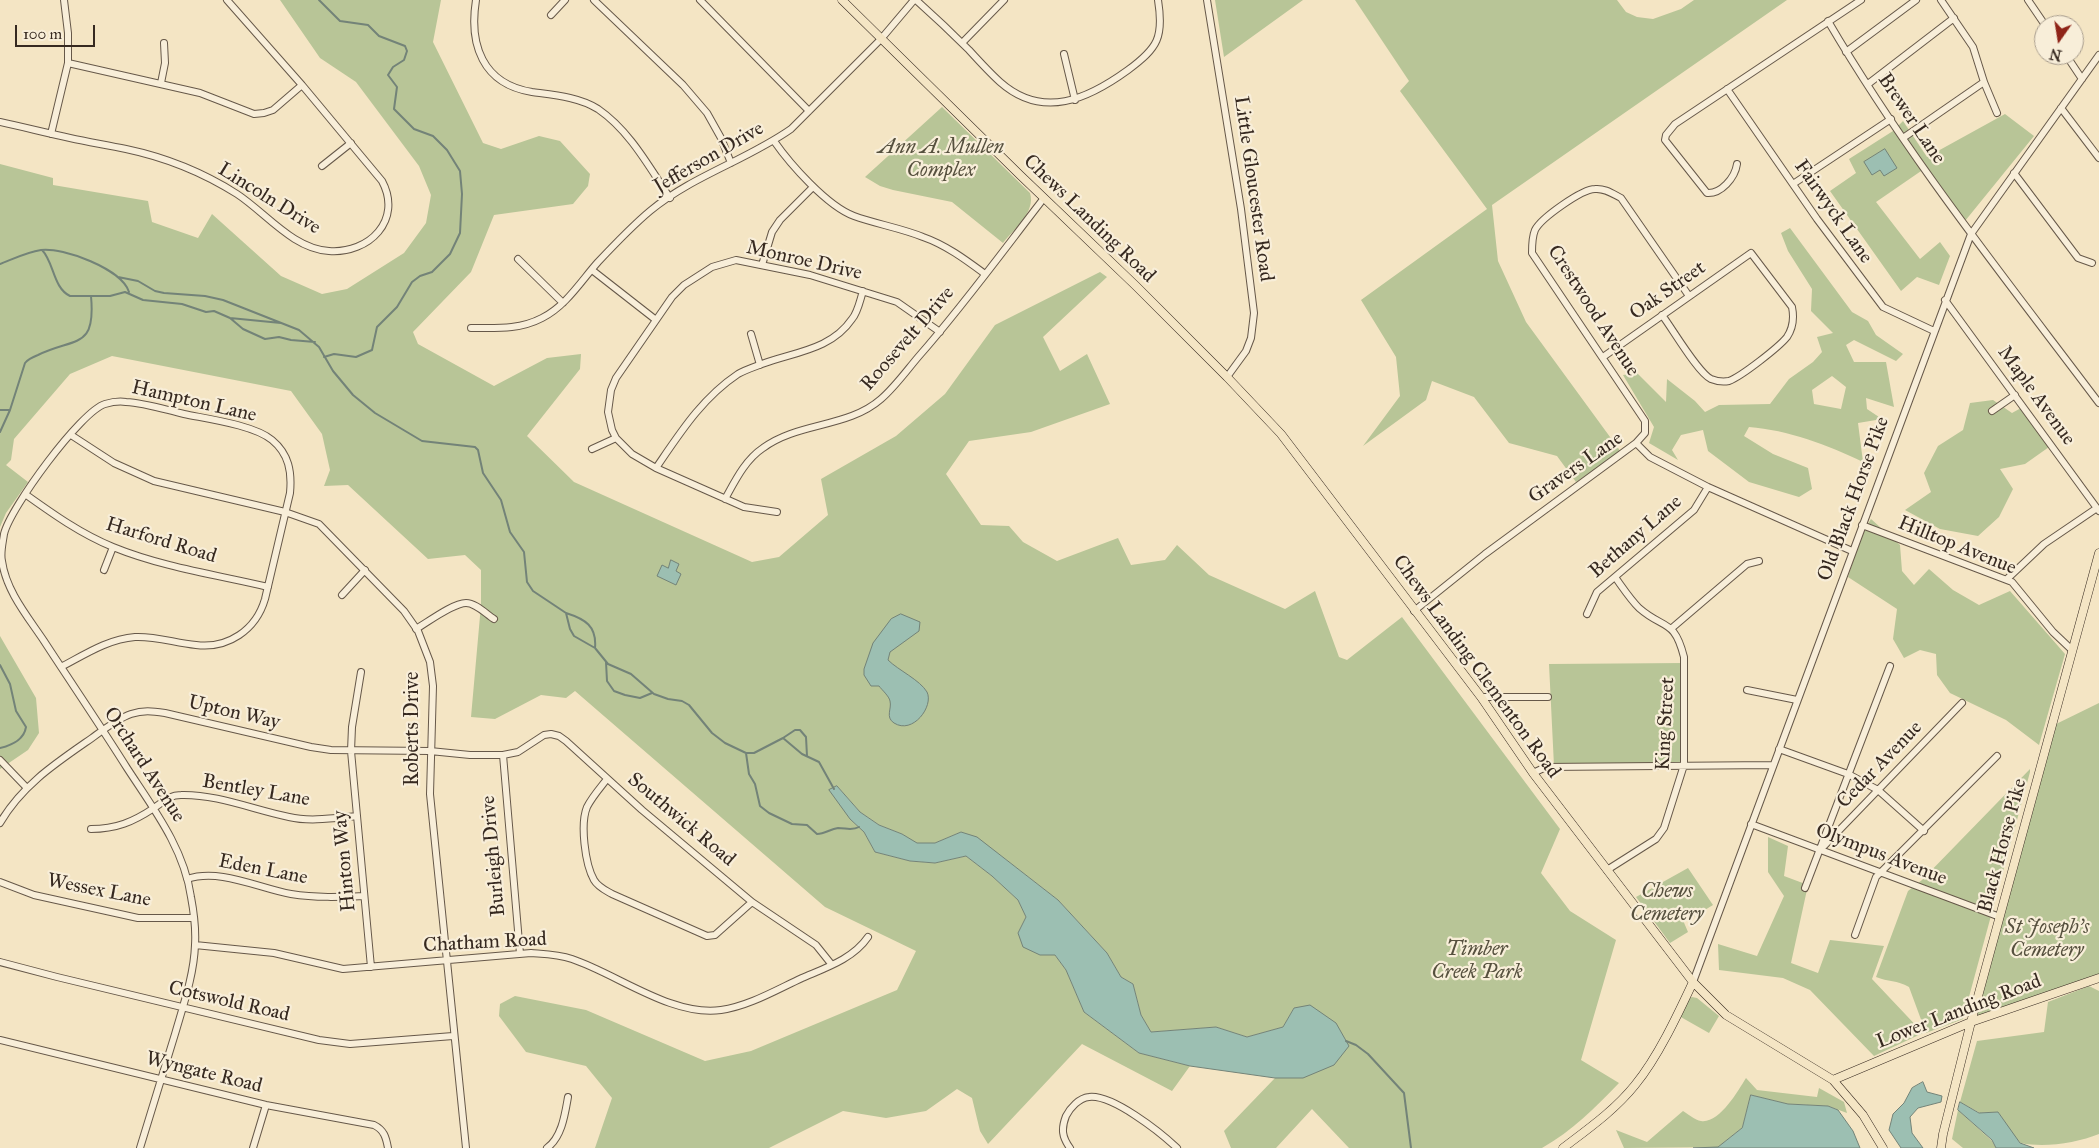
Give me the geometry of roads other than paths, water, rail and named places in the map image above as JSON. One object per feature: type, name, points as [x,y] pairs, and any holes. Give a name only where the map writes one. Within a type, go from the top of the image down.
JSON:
[{"type":"main road","name":"Chews Landing Road","points":[[842,0],[1227,377]]},
{"type":"main road","name":"Chews Landing Clementon Road","points":[[1227,377],[1285,440],[1481,697],[1533,773],[1693,982]]},
{"type":"main road","name":"Black Horse Pike","points":[[1941,1148],[1971,1022],[2099,553]]},
{"type":"main road","name":"Lower Landing Road","points":[[1833,1080],[1971,1022],[2099,978]]},
{"type":"main road","points":[[1563,1148],[1612,1109],[1635,1085],[1670,1028],[1693,982],[1726,1015],[1833,1080],[1862,1115],[1883,1148]]},
{"type":"street","points":[[51,134],[68,63],[68,33],[64,0]]},
{"type":"street","name":"Lincoln Drive","points":[[0,122],[127,149],[170,162],[237,194],[304,244],[328,251],[348,250],[363,244],[382,229],[388,216],[389,194],[382,182],[351,143],[227,0]]},
{"type":"street","points":[[476,0],[473,31],[476,48],[483,62],[494,74],[510,85],[530,92],[572,98],[596,108],[616,124],[635,145],[670,198]]},
{"type":"street","points":[[551,16],[564,0]]},
{"type":"street","points":[[594,0],[683,85],[707,113],[722,138],[730,163]]},
{"type":"street","points":[[700,0],[809,111]]},
{"type":"street","points":[[915,0],[962,43],[1002,84],[1021,96],[1057,104],[1075,100],[1114,80],[1150,52],[1158,39],[1162,21],[1158,0]]},
{"type":"street","name":"Jefferson Drive","points":[[471,328],[509,328],[525,325],[542,318],[563,303],[592,270],[651,211],[717,169],[774,141],[791,129],[881,39],[915,0]]},
{"type":"street","points":[[962,43],[1004,0]]},
{"type":"street","name":"Little Gloucester Road","points":[[1207,0],[1241,210],[1254,313],[1251,338],[1246,351],[1227,377]]},
{"type":"street","points":[[1737,164],[1734,176],[1721,189],[1709,194],[1703,191],[1665,138],[1675,124],[1861,0]]},
{"type":"street","points":[[1846,52],[1916,0]]},
{"type":"street","points":[[1941,0],[1973,47],[1984,82],[1997,113]]},
{"type":"street","points":[[2028,0],[2039,15]]},
{"type":"street","points":[[1868,84],[1954,18]]},
{"type":"street","name":"Brewer Lane","points":[[1828,21],[1846,52],[1903,138],[1971,234],[2099,403]]},
{"type":"street","points":[[160,83],[164,62],[164,43]]},
{"type":"street","points":[[1064,54],[1075,100]]},
{"type":"street","name":"Old Black Horse Pike","points":[[1693,982],[1971,234],[2099,55]]},
{"type":"street","points":[[68,63],[200,93],[254,114],[273,110],[302,85]]},
{"type":"street","points":[[2073,65],[2082,79]]},
{"type":"street","points":[[1903,138],[1984,82]]},
{"type":"street","name":"Fairwyck Lane","points":[[1727,89],[1882,307],[1934,331]]},
{"type":"street","points":[[2061,108],[2099,158]]},
{"type":"street","points":[[1793,184],[1891,120]]},
{"type":"street","points":[[774,141],[813,186],[840,208],[853,216],[925,237],[951,250],[985,274]]},
{"type":"street","points":[[322,166],[351,143]]},
{"type":"street","points":[[2014,173],[2078,258],[2092,263]]},
{"type":"street","points":[[762,265],[772,232],[780,220],[813,186]]},
{"type":"street","name":"Crestwood Avenue","points":[[1636,442],[1645,433],[1645,421],[1532,253],[1535,231],[1541,221],[1584,192],[1595,189],[1606,190],[1621,198],[1689,296]]},
{"type":"street","name":"Roosevelt Drive","points":[[725,499],[742,469],[761,448],[777,438],[805,428],[863,412],[882,398],[940,332],[1044,198]]},
{"type":"street","name":"Oak Street","points":[[1603,357],[1662,315],[1689,296],[1751,253],[1792,307],[1794,316],[1788,336],[1778,346],[1737,377],[1728,381],[1709,378],[1698,367],[1662,315]]},
{"type":"street","points":[[518,259],[563,303]]},
{"type":"street","name":"Monroe Drive","points":[[777,512],[744,507],[656,468],[632,454],[616,438],[612,430],[608,412],[611,390],[616,378],[672,297],[684,285],[712,267],[736,260],[810,275],[897,302],[940,332]]},
{"type":"street","points":[[592,270],[656,320]]},
{"type":"street","points":[[656,468],[685,424],[711,394],[740,373],[811,350],[826,343],[854,318],[863,291]]},
{"type":"street","name":"Maple Avenue","points":[[1945,300],[2098,509]]},
{"type":"street","points":[[752,334],[760,365]]},
{"type":"street","points":[[1992,411],[2015,395]]},
{"type":"street","name":"Hampton Lane","points":[[61,667],[100,647],[132,638],[161,638],[196,645],[212,645],[228,642],[245,633],[255,622],[262,610],[290,493],[291,476],[289,465],[282,450],[271,440],[254,430],[129,402],[115,402],[98,406],[71,435]]},
{"type":"street","name":"Orchard Avenue","points":[[71,435],[25,494],[8,522],[1,558],[9,585],[167,828],[179,854],[191,893],[196,945],[190,977],[183,1008],[140,1148]]},
{"type":"street","name":"Roberts Drive","points":[[71,435],[114,464],[154,481],[285,512],[319,524],[404,611],[416,629],[430,662],[433,686],[430,794],[453,1036],[466,1148]]},
{"type":"street","points":[[592,449],[616,438]]},
{"type":"street","name":"Gravers Lane","points":[[1414,611],[1493,548],[1636,442],[1650,457],[1708,487],[1852,551]]},
{"type":"street","name":"Bethany Lane","points":[[1586,614],[1597,592],[1694,510],[1708,487]]},
{"type":"street","name":"Harford Road","points":[[25,494],[62,520],[113,547],[168,564],[268,587]]},
{"type":"street","points":[[2007,579],[2019,565],[2044,544],[2098,509]]},
{"type":"street","name":"Hilltop Avenue","points":[[1862,525],[2007,579],[2026,598],[2053,632],[2072,650]]},
{"type":"street","points":[[104,570],[113,547]]},
{"type":"street","points":[[1615,577],[1640,609],[1672,628],[1747,564],[1759,561]]},
{"type":"street","points":[[342,596],[365,570]]},
{"type":"street","points":[[416,629],[455,606],[466,603],[476,606],[494,619]]},
{"type":"street","name":"King Street","points":[[1607,870],[1656,839],[1664,828],[1684,765],[1684,657],[1680,640],[1672,628]]},
{"type":"street","points":[[1805,888],[1890,666]]},
{"type":"street","name":"Hinton Way","points":[[361,672],[352,727],[351,751],[371,967]]},
{"type":"street","points":[[1748,690],[1797,700]]},
{"type":"street","points":[[1481,697],[1548,697]]},
{"type":"street","name":"Cedar Avenue","points":[[1821,849],[1962,703]]},
{"type":"street","name":"Upton Way","points":[[0,823],[8,809],[26,787],[46,770],[103,730],[129,715],[147,710],[310,747],[351,751],[430,751],[470,755],[503,755]]},
{"type":"street","name":"Southwick Road","points":[[503,755],[518,752],[544,735],[559,736],[752,902],[816,945],[832,965]]},
{"type":"street","points":[[1779,749],[1848,774],[1878,790],[1924,831]]},
{"type":"street","name":"Burleigh Drive","points":[[503,755],[520,954]]},
{"type":"street","points":[[1855,935],[1876,877],[1997,756]]},
{"type":"street","points":[[0,760],[26,787]]},
{"type":"street","points":[[1533,773],[1546,767],[1773,764]]},
{"type":"street","points":[[607,779],[592,798],[584,819],[587,859],[594,880],[600,887],[617,897],[707,936],[715,936],[752,902]]},
{"type":"street","name":"Bentley Lane","points":[[91,829],[109,829],[122,826],[168,798],[179,795],[198,796],[304,819],[357,816]]},
{"type":"street","name":"Olympus Avenue","points":[[1751,824],[2000,917]]},
{"type":"street","name":"Eden Lane","points":[[187,879],[199,875],[227,878],[290,894],[316,897],[364,896]]},
{"type":"street","name":"Wessex Lane","points":[[0,882],[34,895],[138,918],[194,918]]},
{"type":"street","name":"Chatham Road","points":[[196,945],[274,953],[343,969],[520,954],[556,954],[571,958],[683,1007],[710,1010],[734,1007],[754,1000],[832,965],[857,950],[868,937]]},
{"type":"street","name":"Cotswold Road","points":[[0,962],[319,1040],[350,1044],[453,1036]]},
{"type":"street","name":"Wyngate Road","points":[[1,1042],[266,1105],[374,1125],[380,1128],[384,1134],[388,1148]]},
{"type":"street","points":[[547,1148],[552,1144],[560,1130],[568,1097]]},
{"type":"street","points":[[1070,1148],[1062,1133],[1063,1124],[1069,1110],[1077,1102],[1087,1097],[1104,1099],[1130,1112],[1164,1136],[1177,1148]]},
{"type":"street","points":[[253,1148],[266,1105]]},
{"type":"waterway","points":[[319,0],[340,21],[368,25],[379,36],[405,46],[407,51],[404,60],[393,67],[388,75],[397,87],[394,109],[414,129],[433,136],[447,150],[460,171],[462,194],[460,233],[450,254],[432,272],[420,276],[412,282],[397,307],[377,327],[372,350],[356,357],[334,354],[324,357]]},
{"type":"waterway","points":[[0,264],[41,250],[63,252],[91,261],[104,268],[124,283],[129,292]]},
{"type":"waterway","points":[[42,250],[60,287],[70,296],[110,296],[125,292],[143,300],[182,304],[206,312],[214,311],[230,318],[281,323]]},
{"type":"waterway","points":[[118,277],[138,281],[155,291],[164,293],[205,296],[223,300],[299,330],[319,347],[333,371],[353,395],[375,413],[422,441],[475,447],[478,450],[483,473],[501,500],[510,532],[524,552],[527,582],[533,591],[566,613],[574,636],[595,648],[608,664],[631,674],[654,694],[682,701],[689,705],[712,733],[725,743],[746,753],[754,753],[795,730],[800,730],[806,737],[807,756]]},
{"type":"waterway","points":[[0,432],[10,410],[25,363],[29,359],[72,343],[86,334],[92,313],[91,296]]},
{"type":"waterway","points":[[230,318],[243,329],[265,339],[279,337],[315,342]]},
{"type":"waterway","points":[[0,410],[10,410]]},
{"type":"waterway","points":[[566,613],[588,624],[594,634],[595,648]]},
{"type":"waterway","points":[[606,662],[607,681],[614,691],[640,698],[652,693]]},
{"type":"waterway","points":[[0,665],[10,684],[16,711],[26,727],[20,739],[0,748]]},
{"type":"waterway","points":[[783,738],[802,754],[819,762],[834,789]]},
{"type":"waterway","points":[[746,753],[749,774],[755,784],[760,806],[769,813],[792,824],[807,825],[817,834],[832,829],[859,827]]},
{"type":"waterway","points":[[1346,1041],[1356,1045],[1368,1054],[1404,1093],[1411,1148]]},
{"type":"park label","name":"Ann A. Mullen Complex","points":[[941,160]]},
{"type":"park label","name":"Chews Cemetery","points":[[1667,904]]},
{"type":"park label","name":"St Joseph's Cemetery","points":[[2047,940]]},
{"type":"park label","name":"Timber Creek Park","points":[[1477,962]]}]
